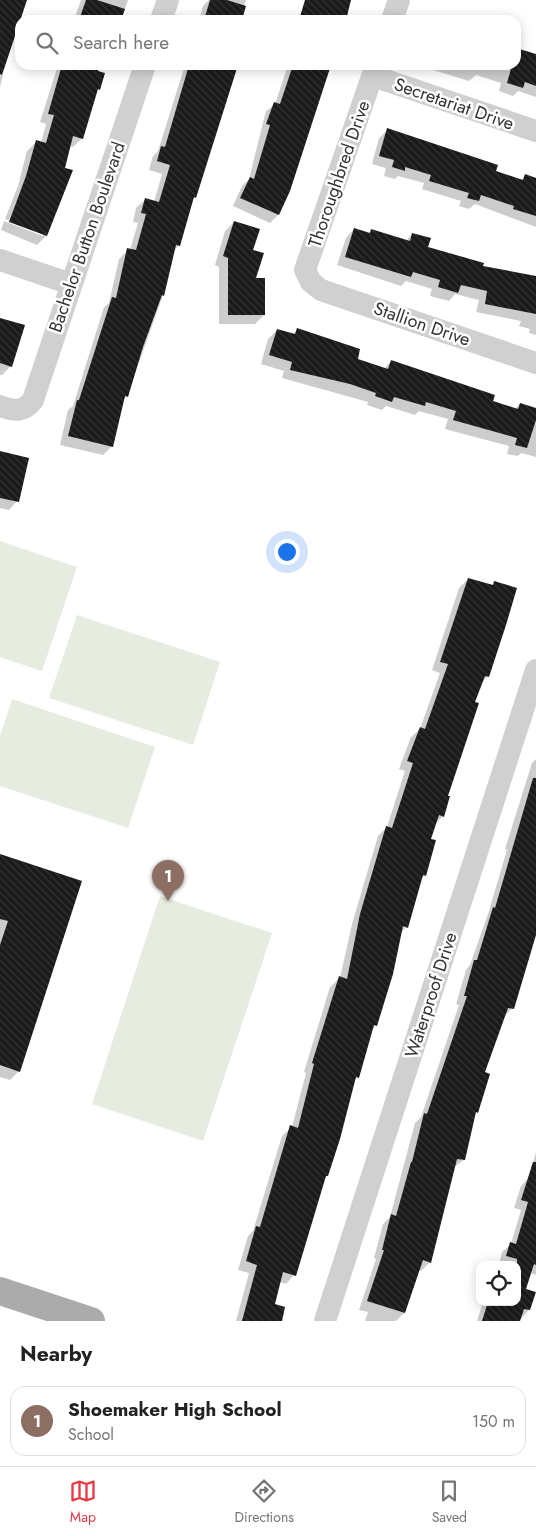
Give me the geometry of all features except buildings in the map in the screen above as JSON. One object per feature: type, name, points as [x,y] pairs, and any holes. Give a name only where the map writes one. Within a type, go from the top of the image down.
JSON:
[{"type":"main road","points":[[0,1291],[91,1321]]},
{"type":"street","points":[[163,15],[168,0]]},
{"type":"street","points":[[394,15],[399,0]]},
{"type":"street","name":"Bachelor Button Boulevard","points":[[0,406],[15,411],[27,408],[33,400],[143,70]]},
{"type":"street","name":"Secretariat Drive","points":[[374,71],[536,131]]},
{"type":"street","name":"Thoroughbred Drive","points":[[311,282],[305,270],[374,71]]},
{"type":"street","points":[[0,260],[71,284]]},
{"type":"street","name":"Stallion Drive","points":[[311,282],[321,290],[536,363]]},
{"type":"street","name":"Waterproof Drive","points":[[325,1321],[536,670]]},
{"type":"shaded area","points":[[0,541],[77,567],[42,671],[0,657]]},
{"type":"shaded area","points":[[77,615],[220,662],[193,745],[49,698]]},
{"type":"shaded area","points":[[12,699],[155,747],[128,828],[0,786],[0,736]]},
{"type":"shaded area","points":[[160,896],[272,933],[203,1141],[92,1104]]},
{"type":"place","name":"Shoemaker High School","points":[[168,901]]}]
